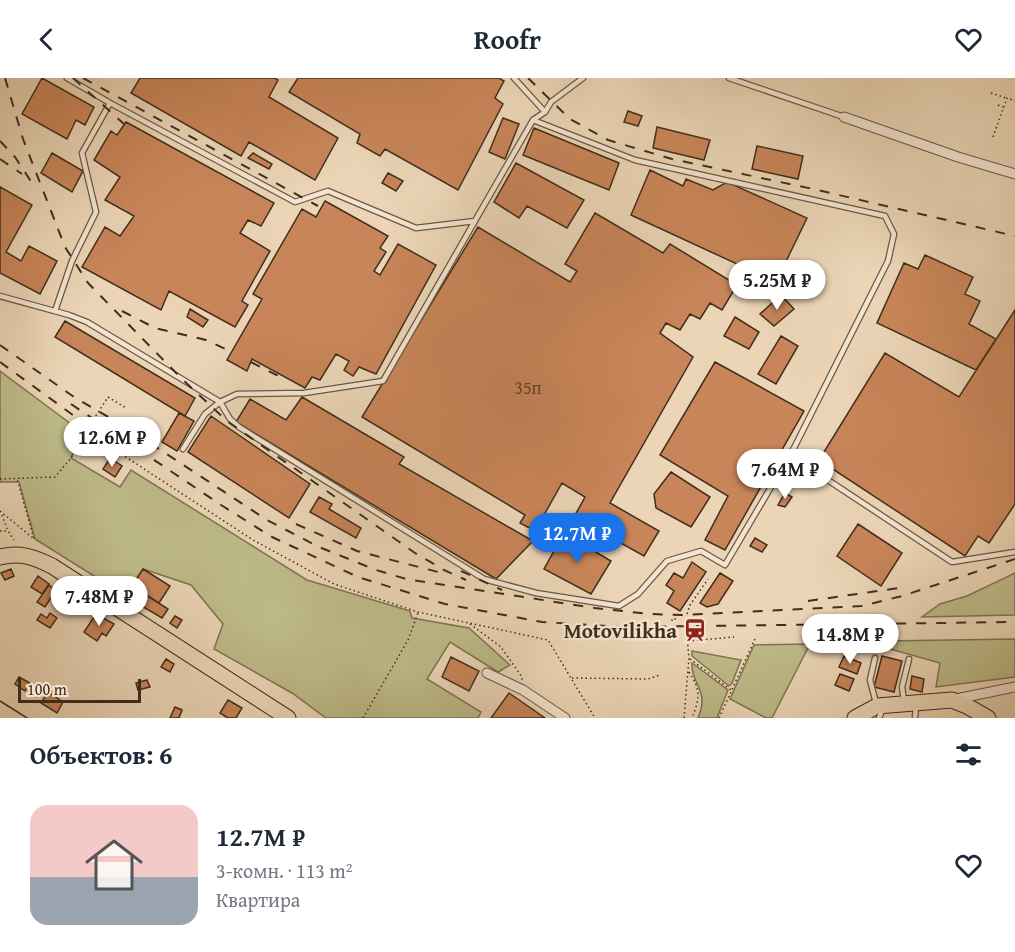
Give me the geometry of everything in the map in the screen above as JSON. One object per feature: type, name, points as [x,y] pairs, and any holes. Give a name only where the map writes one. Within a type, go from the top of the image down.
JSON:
[{"type":"main road","points":[[0,557],[25,555],[52,566],[288,718]]},
{"type":"main road","points":[[855,718],[880,710],[912,708],[952,700],[988,718]]},
{"type":"street","points":[[844,117],[958,157],[1015,174]]},
{"type":"street","points":[[487,674],[523,690],[565,718]]},
{"type":"street","points":[[952,700],[1015,687]]},
{"type":"lane","points":[[68,78],[110,103],[295,202],[328,191],[416,228],[475,221]]},
{"type":"lane","points":[[514,78],[545,112]]},
{"type":"lane","points":[[183,449],[199,422],[220,402],[237,394],[304,393],[383,381],[533,120],[583,78]]},
{"type":"lane","points":[[729,78],[844,117]]},
{"type":"lane","points":[[55,311],[72,261],[96,212],[82,153],[110,103]]},
{"type":"lane","points":[[0,296],[87,322],[220,402],[230,419],[240,427],[484,579],[536,593],[618,606],[638,594],[667,561],[701,551],[724,565],[790,455],[888,261],[894,234],[885,216],[635,160],[533,120]]},
{"type":"lane","points":[[790,455],[952,561],[1015,552]]},
{"type":"lane","points":[[875,658],[870,680],[880,710]]},
{"type":"lane","points":[[909,659],[902,687],[912,708]]},
{"type":"path","points":[[996,89],[993,93],[1015,101]]},
{"type":"path","points":[[993,137],[1007,98]]},
{"type":"path","points":[[998,105],[1004,107]]},
{"type":"path","points":[[0,479],[55,477],[70,458],[108,397],[126,408]]},
{"type":"path","points":[[86,431],[282,557],[334,584],[418,612],[548,640],[596,718]]},
{"type":"path","points":[[2,514],[35,541],[17,478]]},
{"type":"path","points":[[0,511],[14,540]]},
{"type":"path","points":[[0,531],[8,531]]},
{"type":"path","points":[[687,614],[690,605],[708,579]]},
{"type":"path","points":[[363,718],[408,640],[418,612]]},
{"type":"path","points":[[672,621],[676,619]]},
{"type":"path","points":[[468,623],[501,646],[522,677],[523,690]]},
{"type":"path","points":[[684,718],[689,658],[687,637]]},
{"type":"path","points":[[687,641],[734,637]]},
{"type":"path","points":[[719,718],[755,639]]},
{"type":"path","points":[[689,658],[731,690]]},
{"type":"path","points":[[688,671],[698,686],[698,704],[692,718]]},
{"type":"path","points":[[572,678],[648,679],[660,675]]},
{"type":"shaded area","points":[[0,371],[83,433],[71,458],[120,487],[131,470],[307,580],[410,611],[412,618],[469,628],[510,665],[498,672],[450,642],[427,679],[481,712],[478,718],[326,718],[292,693],[214,649],[223,624],[191,585],[143,569],[132,586],[146,595],[140,605],[35,539],[19,482],[0,482]]},
{"type":"shaded area","points":[[1015,573],[1015,615],[922,617],[940,604],[967,596]]},
{"type":"shaded area","points":[[1015,639],[1015,677],[936,687],[940,663],[883,647],[882,643],[885,641]]},
{"type":"shaded area","points":[[810,644],[772,718],[766,718],[730,699],[754,645]]},
{"type":"shaded area","points":[[692,651],[741,660],[732,683],[729,686],[692,656]]},
{"type":"shaded area","points":[[692,663],[728,690],[717,718],[698,718],[702,700],[692,671]]},
{"type":"building","points":[[42,78],[94,107],[85,125],[76,120],[67,139],[22,114]]},
{"type":"building","points":[[140,78],[274,78],[278,80],[269,97],[338,138],[315,180],[249,142],[241,156],[131,93]]},
{"type":"building","points":[[298,78],[499,78],[504,81],[495,98],[503,104],[458,190],[385,149],[380,156],[357,143],[360,134],[289,92]]},
{"type":"building","points":[[628,111],[642,116],[638,126],[624,122]]},
{"type":"building","points":[[503,118],[519,124],[505,159],[489,152]]},
{"type":"building","points":[[126,122],[274,203],[261,226],[248,220],[240,233],[270,251],[242,301],[248,305],[235,327],[169,291],[161,310],[82,267],[105,227],[120,236],[134,216],[105,200],[120,177],[94,160],[111,131],[117,135]]},
{"type":"building","points":[[657,127],[710,140],[704,160],[653,148]]},
{"type":"building","points":[[534,128],[619,163],[609,190],[523,155]]},
{"type":"building","points":[[757,146],[803,156],[798,179],[752,169]]},
{"type":"building","points":[[52,153],[83,171],[72,192],[41,173]]},
{"type":"building","points":[[253,153],[272,164],[269,169],[248,158]]},
{"type":"building","points":[[516,163],[584,200],[567,228],[527,206],[519,218],[494,202]]},
{"type":"building","points":[[650,170],[683,186],[686,179],[713,190],[727,182],[807,218],[776,282],[631,215]]},
{"type":"building","points":[[388,173],[403,181],[396,191],[382,183]]},
{"type":"building","points":[[0,187],[32,205],[6,252],[21,261],[29,246],[57,261],[40,294],[0,273]]},
{"type":"building","points":[[325,201],[388,236],[380,248],[386,252],[374,271],[380,275],[398,244],[436,265],[376,374],[359,367],[353,376],[344,370],[349,361],[336,354],[320,380],[312,377],[305,388],[252,359],[247,371],[227,360],[262,299],[253,294],[302,209],[316,217]]},
{"type":"building","points":[[595,213],[663,253],[670,244],[737,285],[722,310],[710,303],[700,319],[690,314],[680,330],[666,323],[660,333],[693,357],[610,503],[659,531],[644,556],[574,517],[585,497],[562,483],[535,531],[520,523],[525,515],[362,417],[478,227],[570,282],[577,271],[565,264]]},
{"type":"building","points":[[925,255],[973,277],[965,294],[980,301],[969,324],[996,339],[976,370],[877,323],[904,263],[918,269]]},
{"type":"building","points":[[781,295],[794,309],[774,326],[760,314]]},
{"type":"building","points":[[190,309],[208,320],[203,327],[187,317]]},
{"type":"building","points":[[1015,310],[1015,504],[989,543],[978,536],[965,556],[819,460],[885,353],[959,397]]},
{"type":"building","points":[[735,317],[759,332],[749,349],[724,336]]},
{"type":"building","points":[[65,321],[195,398],[185,416],[55,337]]},
{"type":"building","points":[[781,336],[798,346],[776,384],[758,374]]},
{"type":"building","points":[[715,362],[804,411],[725,550],[705,540],[728,496],[660,455]]},
{"type":"building","points":[[302,397],[404,457],[399,464],[533,541],[496,579],[236,422],[250,399],[286,420]]},
{"type":"building","points":[[179,413],[194,421],[177,451],[162,442]]},
{"type":"building","points":[[211,416],[310,484],[289,518],[188,452]]},
{"type":"building","points":[[110,458],[122,466],[115,477],[103,469]]},
{"type":"building","points":[[671,472],[710,497],[691,527],[656,508],[654,494]]},
{"type":"building","points":[[785,493],[792,497],[785,507],[778,505]]},
{"type":"building","points":[[319,497],[332,504],[329,509],[361,528],[356,538],[310,512]]},
{"type":"building","points":[[858,524],[902,553],[881,586],[837,556]]},
{"type":"building","points":[[564,533],[611,561],[591,594],[544,569]]},
{"type":"building","points":[[755,538],[767,545],[762,552],[750,546]]},
{"type":"building","points":[[692,562],[706,572],[680,611],[667,603],[674,591],[666,585],[674,573],[683,578]]},
{"type":"building","points":[[11,569],[14,576],[5,580],[1,573]]},
{"type":"building","points":[[143,569],[170,586],[159,603],[132,586]]},
{"type":"building","points":[[720,573],[733,581],[718,604],[707,607],[700,603]]},
{"type":"building","points":[[38,576],[49,584],[42,594],[31,587]]},
{"type":"building","points":[[49,585],[56,590],[45,607],[37,602]]},
{"type":"building","points":[[66,593],[76,599],[73,604],[75,606],[69,614],[57,606]]},
{"type":"building","points":[[146,595],[168,609],[162,618],[140,605]]},
{"type":"building","points":[[50,613],[57,618],[50,628],[37,620],[41,614],[47,618]]},
{"type":"building","points":[[96,614],[114,624],[106,636],[102,633],[97,641],[84,632]]},
{"type":"building","points":[[175,616],[182,620],[177,628],[170,623]]},
{"type":"building","points":[[844,656],[861,663],[857,674],[839,667]]},
{"type":"building","points":[[882,656],[902,661],[894,692],[874,687]]},
{"type":"building","points":[[451,657],[479,671],[469,691],[442,677]]},
{"type":"building","points":[[166,659],[174,664],[170,672],[161,667]]},
{"type":"building","points":[[840,674],[854,679],[849,691],[835,685]]},
{"type":"building","points":[[912,676],[924,679],[922,692],[910,689]]},
{"type":"building","points":[[19,677],[30,683],[25,691],[15,684]]},
{"type":"building","points":[[147,680],[150,687],[138,690],[136,683]]},
{"type":"building","points":[[48,692],[63,702],[57,713],[41,703]]},
{"type":"building","points":[[509,693],[545,718],[491,718]]},
{"type":"building","points":[[228,700],[242,708],[236,718],[228,718],[220,713]]},
{"type":"building","points":[[175,707],[182,710],[179,718],[170,718]]},
{"type":"tram line","points":[[0,701],[27,718]]},
{"type":"railway","points":[[5,78],[23,139],[65,247],[88,283],[182,379],[227,421],[415,553],[466,580]]},
{"type":"railway","points":[[73,78],[124,124]]},
{"type":"railway","points":[[83,78],[318,206]]},
{"type":"railway","points":[[528,78],[570,119],[608,140],[672,159],[1015,236]]},
{"type":"railway","points":[[0,141],[15,157],[34,186]]},
{"type":"railway","points":[[0,159],[22,174]]},
{"type":"railway","points":[[122,311],[155,328],[206,340],[232,352]]},
{"type":"railway","points":[[0,345],[74,397],[127,428],[267,520],[319,547],[376,570],[406,579],[595,608],[682,615],[862,606],[902,596],[1015,559]]},
{"type":"railway","points":[[0,362],[77,418]]},
{"type":"railway","points":[[251,362],[286,380]]},
{"type":"railway","points":[[71,404],[272,537],[358,577],[445,604],[542,622],[624,627],[1015,622]]},
{"type":"railway","points":[[296,524],[357,551],[438,572]]},
{"type":"railway","points":[[461,571],[502,590]]},
{"type":"railway","points":[[808,601],[906,587]]},
{"type":"place","name":"Motovilikha","points":[[695,630]]}]
